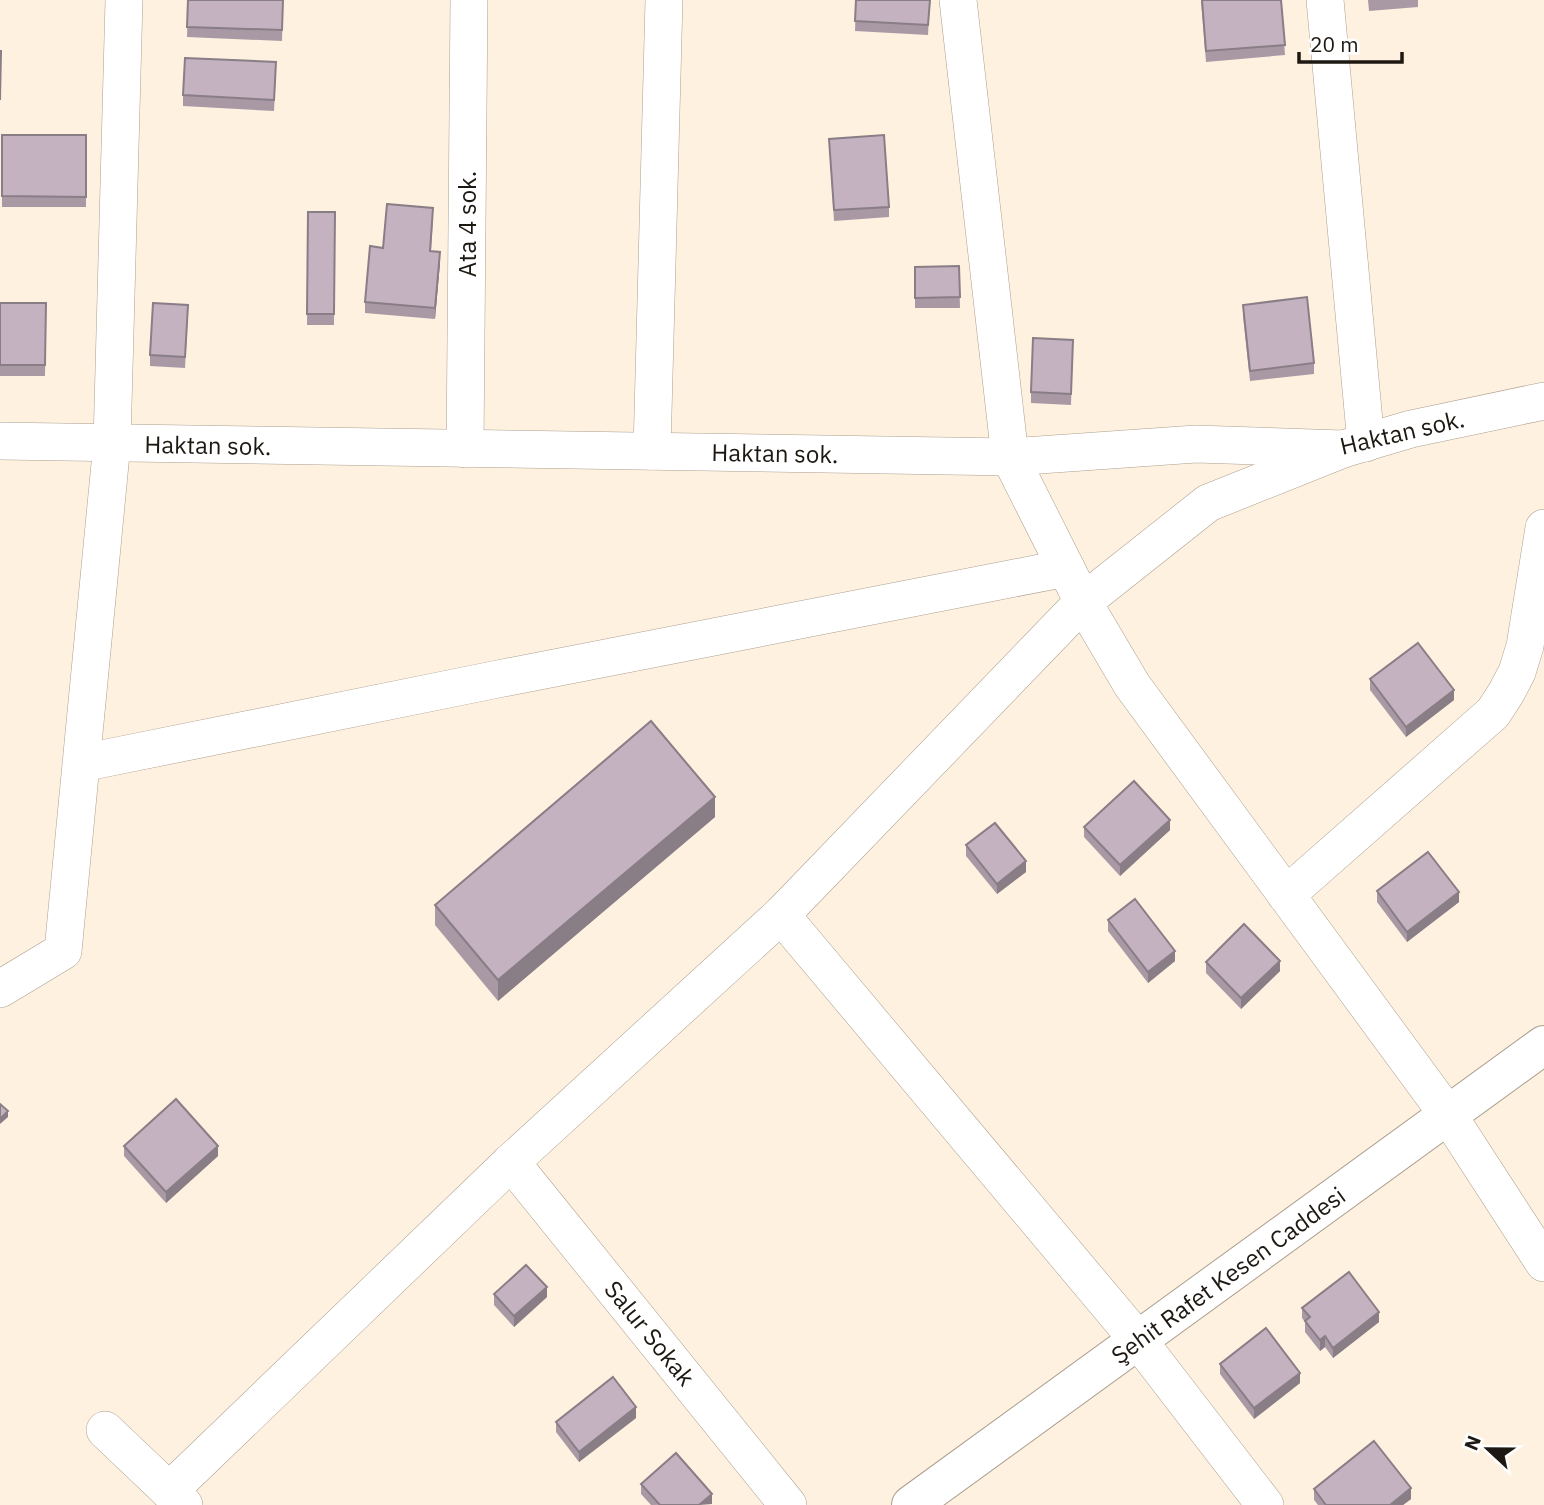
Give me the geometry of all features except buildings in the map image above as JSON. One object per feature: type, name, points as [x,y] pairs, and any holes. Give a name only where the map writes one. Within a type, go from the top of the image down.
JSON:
[{"type":"street","points":[[0,989],[63,951],[112,443],[124,0]]},
{"type":"street","name":"Ata 4 sok.","points":[[465,449],[469,0]]},
{"type":"street","points":[[652,451],[664,0]]},
{"type":"street","points":[[958,0],[1010,457],[1083,602],[1132,685],[1448,1115],[1544,1263]]},
{"type":"street","points":[[105,1430],[176,1498],[512,1162],[781,915],[1083,602],[1208,503],[1354,446],[1325,0]]},
{"type":"street","name":"Haktan sok.","points":[[0,441],[1010,457],[1196,444],[1354,446],[1411,429],[1544,401]]},
{"type":"street","points":[[1286,895],[1493,713],[1517,672],[1525,646],[1544,528]]},
{"type":"street","points":[[82,763],[520,674],[1066,568]]},
{"type":"street","points":[[781,915],[1138,1340],[1265,1505]]},
{"type":"street","name":"Şehit Rafet Kesen Caddesi","points":[[911,1505],[1544,1045]]},
{"type":"street","name":"Salur Sokak","points":[[512,1162],[788,1505]]}]
